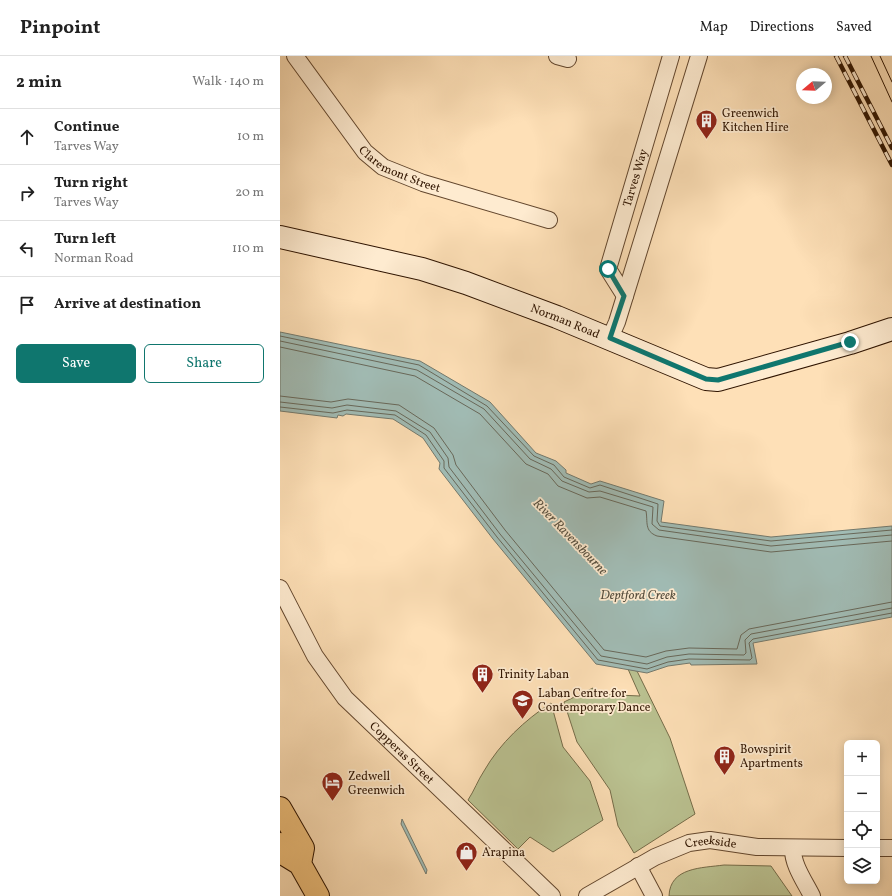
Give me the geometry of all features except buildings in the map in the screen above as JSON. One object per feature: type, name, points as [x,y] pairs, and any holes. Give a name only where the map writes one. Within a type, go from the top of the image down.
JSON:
[{"type":"main road","name":"Norman Road","points":[[280,238],[422,269],[466,283],[610,338],[688,373],[706,379],[718,380],[892,329]]},
{"type":"main road","points":[[280,808],[303,848],[300,864]]},
{"type":"main road","points":[[280,844],[287,856],[300,864],[318,896]]},
{"type":"street","name":"Claremont Street","points":[[295,56],[366,152],[383,166],[422,183],[549,220]]},
{"type":"street","name":"Tarves Way","points":[[624,296],[608,269],[671,56]]},
{"type":"street","name":"Tarves Way","points":[[610,338],[699,56]]},
{"type":"street","name":"Copperas Street","points":[[280,588],[315,656],[344,698],[552,896]]},
{"type":"street","name":"Creekside","points":[[587,896],[638,866],[689,843],[710,840],[743,846],[844,848]]},
{"type":"street","points":[[793,848],[792,855],[812,896]]},
{"type":"street","points":[[880,848],[892,848]]},
{"type":"street","points":[[638,866],[654,896]]},
{"type":"green space","points":[[628,669],[637,671],[670,738],[695,814],[634,853],[618,826],[610,790],[577,742],[564,702],[593,688],[594,694],[640,696]]},
{"type":"green space","points":[[551,703],[563,747],[590,781],[603,820],[553,852],[530,837],[518,849],[468,800],[490,761],[505,742],[532,717]]},
{"type":"green space","points":[[724,865],[771,866],[792,896],[669,896],[671,886],[675,879],[681,874],[697,868]]},
{"type":"water","name":"Deptford Creek","points":[[280,332],[420,361],[490,402],[536,453],[556,461],[566,470],[566,473],[591,484],[600,481],[664,501],[661,522],[771,537],[892,526],[892,617],[753,643],[757,664],[691,665],[690,663],[668,666],[647,673],[596,664],[493,539],[439,469],[440,463],[423,438],[393,419],[346,414],[343,416],[338,415],[337,418],[280,411]]},
{"type":"water","points":[[402,819],[427,870],[426,874],[401,824]]},
{"type":"tram line","points":[[871,56],[892,102]]},
{"type":"tram line","points":[[880,56],[892,82]]},
{"type":"railway","points":[[836,56],[892,165]]},
{"type":"railway","points":[[845,56],[892,148]]},
{"type":"place","name":"Greenwich Kitchen Hire","points":[[706,140]]},
{"type":"place","name":"Trinity Laban","points":[[483,694]]},
{"type":"place","name":"Laban Centre for Contemporary Dance","points":[[523,720]]},
{"type":"place","name":"Bowspirit Apartments","points":[[724,776]]},
{"type":"place","name":"Zedwell Greenwich","points":[[333,802]]},
{"type":"place","name":"Arapina","points":[[466,872]]},
{"type":"route","points":[[608,269],[624,296],[617,322],[610,338],[688,373],[706,379],[718,380],[850,342]]},
{"type":"water label","name":"River Ravensbourne","points":[[571,536]]}]
